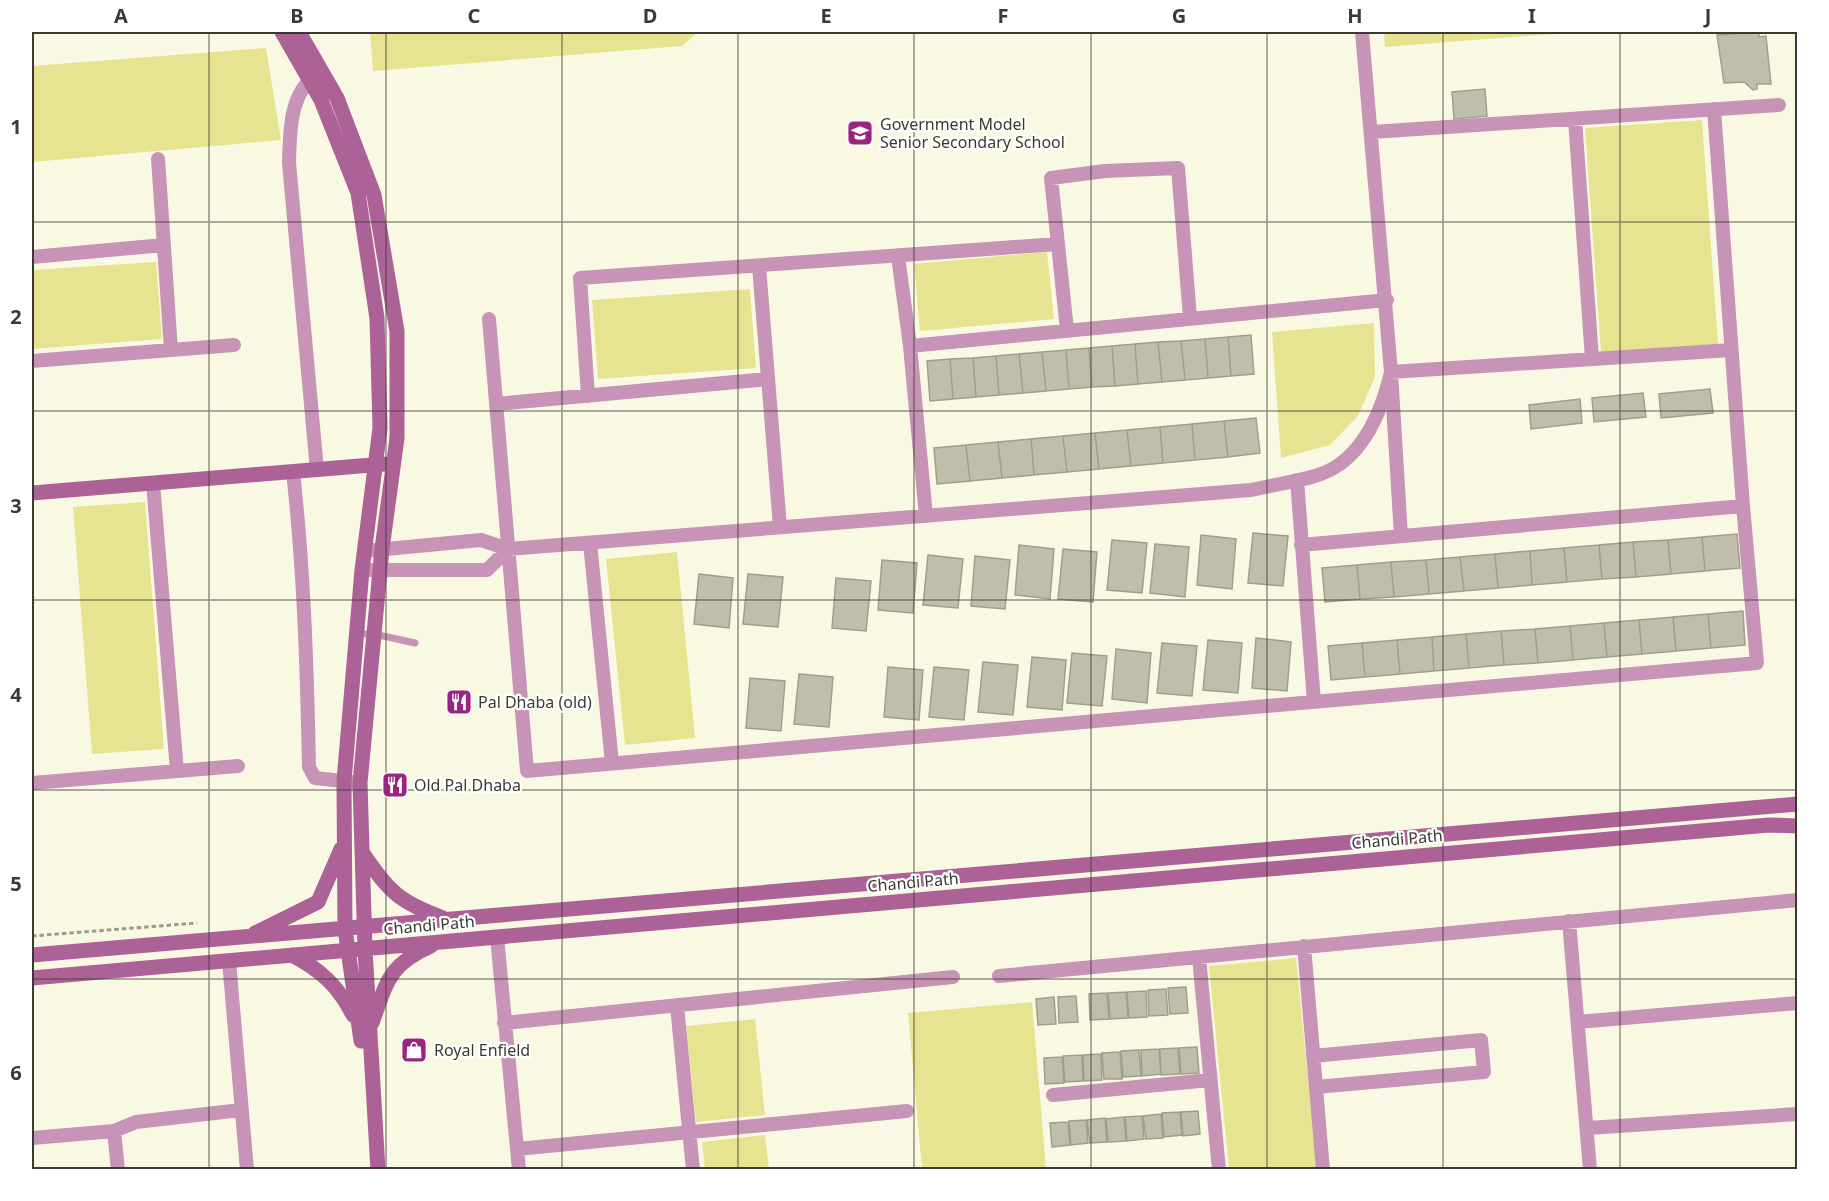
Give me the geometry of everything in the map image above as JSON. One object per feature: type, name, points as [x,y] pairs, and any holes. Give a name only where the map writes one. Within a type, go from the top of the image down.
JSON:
[{"type":"main road","points":[[282,32],[337,98],[374,195],[397,331],[397,438],[382,549],[360,783],[365,949],[364,1028]]},
{"type":"main road","points":[[299,32],[316,75],[321,100],[358,193],[377,318],[380,428],[362,570],[344,781],[344,841],[345,929],[364,1028],[378,1170]]},
{"type":"main road","points":[[32,493],[393,464]]},
{"type":"main road","name":"Chandi Path","points":[[32,955],[1797,804]]},
{"type":"main road","name":"Chandi Path","points":[[32,978],[1769,825],[1797,826]]},
{"type":"main road","points":[[246,937],[318,902],[344,841]]},
{"type":"main road","points":[[362,852],[396,896],[417,908],[449,920]]},
{"type":"main road","points":[[364,1028],[394,969],[409,957],[442,942]]},
{"type":"main road","points":[[292,955],[313,966],[335,986],[364,1028]]},
{"type":"street","points":[[1362,32],[1387,300],[1401,536]]},
{"type":"street","points":[[316,75],[297,99],[291,120],[289,163],[317,470]]},
{"type":"street","points":[[1372,132],[1779,105]]},
{"type":"street","points":[[489,319],[527,771],[1757,663],[1743,506],[1714,109]]},
{"type":"street","points":[[1575,119],[1592,359]]},
{"type":"street","points":[[158,159],[171,350]]},
{"type":"street","points":[[1067,330],[1051,178],[1133,169],[1178,168],[1190,318]]},
{"type":"street","points":[[588,396],[580,278],[1058,244]]},
{"type":"street","points":[[32,257],[164,245]]},
{"type":"street","points":[[898,256],[910,346],[926,516]]},
{"type":"street","points":[[759,266],[780,527]]},
{"type":"street","points":[[910,346],[1387,300]]},
{"type":"street","points":[[32,361],[234,345]]},
{"type":"street","points":[[1391,372],[1731,350]]},
{"type":"street","points":[[365,551],[481,540],[508,549],[1251,490],[1317,476],[1344,460],[1369,433],[1383,404],[1391,372]]},
{"type":"street","points":[[496,404],[768,379]]},
{"type":"street","points":[[293,472],[306,619],[309,767],[315,778],[360,783]]},
{"type":"street","points":[[1297,480],[1314,702]]},
{"type":"street","points":[[153,483],[177,771]]},
{"type":"street","points":[[1301,545],[1743,506]]},
{"type":"street","points":[[590,543],[612,764]]},
{"type":"street","points":[[362,570],[381,572],[487,570],[508,549]]},
{"type":"street","points":[[32,783],[238,766]]},
{"type":"street","points":[[999,976],[1797,900]]},
{"type":"street","points":[[1569,921],[1590,1170]]},
{"type":"street","points":[[497,937],[519,1170]]},
{"type":"street","points":[[1304,946],[1323,1170]]},
{"type":"street","points":[[1199,957],[1219,1170]]},
{"type":"street","points":[[229,961],[247,1170]]},
{"type":"street","points":[[504,1023],[953,977]]},
{"type":"street","points":[[1578,1022],[1797,1002]]},
{"type":"street","points":[[677,1006],[693,1170]]},
{"type":"street","points":[[1313,1056],[1481,1040],[1484,1072],[1316,1087]]},
{"type":"street","points":[[1053,1095],[1210,1080]]},
{"type":"street","points":[[32,1137],[114,1131],[136,1122],[241,1110]]},
{"type":"street","points":[[517,1149],[907,1111]]},
{"type":"street","points":[[1588,1128],[1797,1114]]},
{"type":"street","points":[[114,1131],[118,1170]]},
{"type":"lane","points":[[358,634],[374,634],[416,643]]},
{"type":"path","points":[[32,936],[197,923]]},
{"type":"shaded area","points":[[370,32],[698,32],[682,46],[373,71]]},
{"type":"shaded area","points":[[1384,32],[1579,32],[1385,47]]},
{"type":"shaded area","points":[[266,48],[281,140],[32,162],[32,66]]},
{"type":"shaded area","points":[[1702,120],[1718,344],[1601,352],[1585,128]]},
{"type":"shaded area","points":[[1047,252],[1054,319],[920,331],[914,264]]},
{"type":"shaded area","points":[[156,262],[162,339],[32,349],[32,270]]},
{"type":"shaded area","points":[[750,289],[756,368],[598,379],[592,300]]},
{"type":"shaded area","points":[[1374,323],[1375,377],[1358,416],[1330,445],[1281,458],[1272,332]]},
{"type":"shaded area","points":[[145,502],[164,749],[92,754],[73,507]]},
{"type":"shaded area","points":[[677,552],[695,738],[625,745],[606,559]]},
{"type":"shaded area","points":[[1296,958],[1317,1169],[1229,1169],[1209,966]]},
{"type":"shaded area","points":[[1032,1002],[1046,1169],[922,1169],[908,1013]]},
{"type":"shaded area","points":[[755,1019],[765,1115],[696,1122],[686,1026]]},
{"type":"shaded area","points":[[765,1135],[769,1169],[705,1169],[702,1142]]},
{"type":"building","points":[[1759,32],[1759,37],[1766,36],[1771,84],[1757,84],[1757,89],[1753,90],[1744,82],[1724,83],[1717,35]]},
{"type":"building","points":[[1485,89],[1487,116],[1454,119],[1452,92]]},
{"type":"building","points":[[1251,335],[1254,374],[1231,376],[1228,337]]},
{"type":"building","points":[[1228,337],[1231,376],[1208,378],[1205,339]]},
{"type":"building","points":[[1205,339],[1208,378],[1185,380],[1181,341]]},
{"type":"building","points":[[1181,341],[1185,380],[1162,382],[1158,342]]},
{"type":"building","points":[[1158,342],[1162,382],[1138,384],[1135,344]]},
{"type":"building","points":[[1135,344],[1138,384],[1115,386],[1112,346]]},
{"type":"building","points":[[1112,346],[1115,386],[1092,387],[1089,348]]},
{"type":"building","points":[[1089,348],[1092,387],[1069,389],[1066,350]]},
{"type":"building","points":[[1066,350],[1069,389],[1046,391],[1042,352]]},
{"type":"building","points":[[1042,352],[1046,391],[1023,393],[1019,354]]},
{"type":"building","points":[[1019,354],[1023,393],[999,395],[996,356]]},
{"type":"building","points":[[996,356],[999,395],[976,397],[973,358]]},
{"type":"building","points":[[973,358],[976,397],[953,399],[950,359]]},
{"type":"building","points":[[950,359],[953,399],[930,401],[927,361]]},
{"type":"building","points":[[1710,389],[1713,413],[1661,418],[1659,394]]},
{"type":"building","points":[[1643,393],[1646,417],[1594,422],[1592,398]]},
{"type":"building","points":[[1580,399],[1582,423],[1531,429],[1529,405]]},
{"type":"building","points":[[1256,418],[1260,453],[1228,457],[1224,421]]},
{"type":"building","points":[[1224,421],[1228,457],[1195,460],[1192,424]]},
{"type":"building","points":[[1192,424],[1195,460],[1163,463],[1160,427]]},
{"type":"building","points":[[1160,427],[1163,463],[1131,466],[1127,430]]},
{"type":"building","points":[[1127,430],[1131,466],[1099,469],[1095,433]]},
{"type":"building","points":[[1095,433],[1099,469],[1067,472],[1063,436]]},
{"type":"building","points":[[1063,436],[1067,472],[1034,475],[1031,439]]},
{"type":"building","points":[[1031,439],[1034,475],[1002,478],[998,442]]},
{"type":"building","points":[[998,442],[1002,478],[970,481],[966,445]]},
{"type":"building","points":[[966,445],[970,481],[937,484],[934,448]]},
{"type":"building","points":[[1253,533],[1288,536],[1283,586],[1248,583]]},
{"type":"building","points":[[1737,534],[1740,568],[1705,571],[1702,537]]},
{"type":"building","points":[[1201,535],[1236,539],[1232,589],[1197,585]]},
{"type":"building","points":[[1702,537],[1705,571],[1671,574],[1668,540]]},
{"type":"building","points":[[1112,540],[1147,543],[1142,593],[1107,590]]},
{"type":"building","points":[[1668,540],[1671,574],[1636,577],[1633,542]]},
{"type":"building","points":[[1633,542],[1636,577],[1602,579],[1599,545]]},
{"type":"building","points":[[1155,544],[1189,547],[1185,597],[1150,593]]},
{"type":"building","points":[[1019,545],[1054,549],[1050,599],[1015,595]]},
{"type":"building","points":[[1599,545],[1602,579],[1567,582],[1564,548]]},
{"type":"building","points":[[1564,548],[1567,582],[1532,585],[1530,551]]},
{"type":"building","points":[[1063,549],[1097,552],[1093,602],[1058,599]]},
{"type":"building","points":[[1530,551],[1532,585],[1498,588],[1495,554]]},
{"type":"building","points":[[1495,554],[1498,588],[1464,591],[1460,557]]},
{"type":"building","points":[[928,555],[963,559],[958,608],[923,605]]},
{"type":"building","points":[[975,556],[1010,560],[1005,609],[971,606]]},
{"type":"building","points":[[1460,557],[1464,591],[1429,594],[1426,560]]},
{"type":"building","points":[[882,560],[917,563],[913,613],[878,610]]},
{"type":"building","points":[[1426,560],[1429,594],[1394,597],[1391,562]]},
{"type":"building","points":[[1391,562],[1394,597],[1360,599],[1357,565]]},
{"type":"building","points":[[1357,565],[1360,599],[1325,602],[1322,568]]},
{"type":"building","points":[[699,574],[733,578],[729,628],[694,624]]},
{"type":"building","points":[[748,574],[783,577],[778,627],[743,624]]},
{"type":"building","points":[[836,578],[871,581],[866,631],[832,628]]},
{"type":"building","points":[[1743,611],[1745,645],[1711,648],[1708,614]]},
{"type":"building","points":[[1708,614],[1711,648],[1676,651],[1673,617]]},
{"type":"building","points":[[1673,617],[1676,651],[1642,654],[1639,620]]},
{"type":"building","points":[[1639,620],[1642,654],[1607,657],[1604,623]]},
{"type":"building","points":[[1604,623],[1607,657],[1573,660],[1570,626]]},
{"type":"building","points":[[1570,626],[1573,660],[1538,663],[1535,629]]},
{"type":"building","points":[[1535,629],[1538,663],[1504,665],[1501,631]]},
{"type":"building","points":[[1501,631],[1504,665],[1469,668],[1466,634]]},
{"type":"building","points":[[1466,634],[1469,668],[1434,671],[1432,637]]},
{"type":"building","points":[[1432,637],[1434,671],[1400,674],[1397,640]]},
{"type":"building","points":[[1256,638],[1291,642],[1287,691],[1252,688]]},
{"type":"building","points":[[1208,640],[1242,643],[1238,693],[1203,690]]},
{"type":"building","points":[[1397,640],[1400,674],[1365,677],[1362,643]]},
{"type":"building","points":[[1162,643],[1197,646],[1192,696],[1157,693]]},
{"type":"building","points":[[1362,643],[1365,677],[1331,680],[1328,646]]},
{"type":"building","points":[[1116,649],[1151,653],[1147,703],[1112,699]]},
{"type":"building","points":[[1072,653],[1107,656],[1102,706],[1067,703]]},
{"type":"building","points":[[1032,657],[1066,660],[1062,710],[1027,707]]},
{"type":"building","points":[[983,662],[1018,665],[1013,715],[978,712]]},
{"type":"building","points":[[888,667],[923,670],[919,720],[884,717]]},
{"type":"building","points":[[934,667],[969,670],[964,720],[929,717]]},
{"type":"building","points":[[799,674],[833,677],[829,727],[794,724]]},
{"type":"building","points":[[750,678],[785,681],[781,731],[746,728]]},
{"type":"building","points":[[1186,987],[1188,1013],[1170,1014],[1168,988]]},
{"type":"building","points":[[1166,989],[1168,1015],[1149,1016],[1148,990]]},
{"type":"building","points":[[1146,991],[1147,1017],[1129,1018],[1127,992]]},
{"type":"building","points":[[1126,992],[1128,1018],[1110,1019],[1108,993]]},
{"type":"building","points":[[1107,993],[1109,1019],[1090,1020],[1089,994]]},
{"type":"building","points":[[1076,996],[1078,1022],[1059,1023],[1058,997]]},
{"type":"building","points":[[1054,997],[1056,1024],[1038,1025],[1036,999]]},
{"type":"building","points":[[1197,1047],[1199,1073],[1181,1074],[1179,1048]]},
{"type":"building","points":[[1178,1048],[1180,1074],[1161,1075],[1160,1049]]},
{"type":"building","points":[[1159,1049],[1161,1074],[1142,1076],[1141,1050]]},
{"type":"building","points":[[1139,1050],[1141,1076],[1123,1077],[1121,1051]]},
{"type":"building","points":[[1120,1052],[1122,1079],[1104,1079],[1102,1053]]},
{"type":"building","points":[[1101,1054],[1102,1080],[1084,1081],[1083,1055]]},
{"type":"building","points":[[1082,1055],[1083,1081],[1065,1082],[1063,1056]]},
{"type":"building","points":[[1062,1057],[1064,1083],[1045,1084],[1044,1058]]},
{"type":"building","points":[[1198,1111],[1200,1134],[1183,1136],[1181,1112]]},
{"type":"building","points":[[1180,1112],[1182,1135],[1164,1137],[1162,1113]]},
{"type":"building","points":[[1161,1114],[1163,1138],[1146,1139],[1143,1116]]},
{"type":"building","points":[[1142,1116],[1144,1139],[1127,1141],[1125,1117]]},
{"type":"building","points":[[1124,1117],[1126,1141],[1108,1142],[1106,1119]]},
{"type":"building","points":[[1105,1118],[1107,1142],[1090,1143],[1087,1120]]},
{"type":"building","points":[[1086,1120],[1088,1143],[1071,1145],[1069,1121]]},
{"type":"building","points":[[1068,1122],[1070,1145],[1052,1147],[1050,1123]]},
{"type":"place","name":"Government Model Senior Secondary School","points":[[860,133]]},
{"type":"place","name":"Pal Dhaba (old)","points":[[459,702]]},
{"type":"place","name":"Old Pal Dhaba","points":[[395,785]]},
{"type":"place","name":"Royal Enfield","points":[[414,1050]]}]
